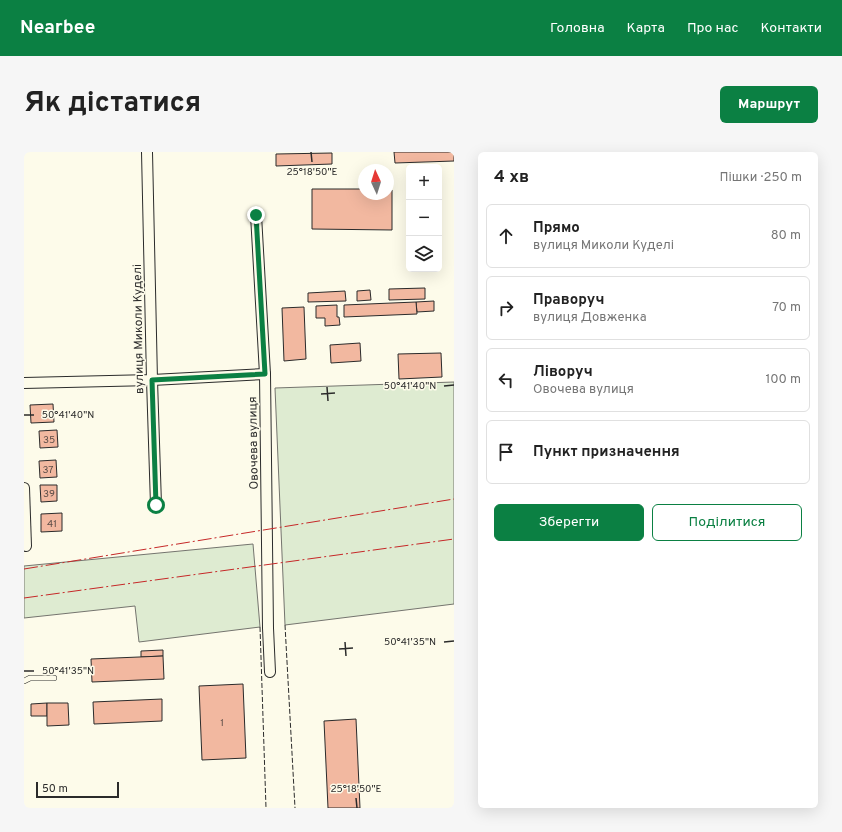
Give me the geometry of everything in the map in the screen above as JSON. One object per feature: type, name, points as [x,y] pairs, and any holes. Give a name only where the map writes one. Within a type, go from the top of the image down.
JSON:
[{"type":"street","name":"вулиця Миколи Куделі","points":[[147,152],[156,505]]},
{"type":"street","name":"Овочева вулиця","points":[[256,215],[265,374],[268,628],[270,672]]},
{"type":"street","points":[[24,383],[152,380],[265,374]]},
{"type":"street","points":[[24,488],[26,546]]},
{"type":"lane","points":[[24,681],[30,678],[54,678]]},
{"type":"green space","points":[[454,382],[454,604],[285,625],[275,388]]},
{"type":"green space","points":[[253,544],[260,627],[139,642],[135,606],[24,618],[24,566]]},
{"type":"building","points":[[394,152],[454,152],[454,161],[395,163]]},
{"type":"building","points":[[332,153],[332,164],[276,166],[276,154]]},
{"type":"building","points":[[312,189],[358,189],[358,200],[392,200],[392,230],[312,229]]},
{"type":"building","points":[[425,288],[425,299],[389,300],[389,289]]},
{"type":"building","points":[[370,290],[371,300],[357,301],[357,291]]},
{"type":"building","points":[[345,291],[346,301],[308,302],[308,293]]},
{"type":"building","points":[[434,301],[434,311],[417,312],[416,302]]},
{"type":"building","points":[[416,302],[417,314],[344,317],[344,305]]},
{"type":"building","points":[[337,305],[337,317],[339,317],[340,325],[325,326],[325,318],[316,318],[316,306]]},
{"type":"building","points":[[304,307],[306,359],[284,361],[282,308]]},
{"type":"building","points":[[360,343],[361,361],[331,363],[330,345]]},
{"type":"building","points":[[441,353],[442,377],[399,379],[398,354]]},
{"type":"building","points":[[53,404],[54,422],[31,423],[30,405]]},
{"type":"building","points":[[57,430],[58,447],[40,448],[39,431]]},
{"type":"building","points":[[56,460],[57,477],[40,478],[39,461]]},
{"type":"building","points":[[40,485],[57,485],[57,501],[41,502]]},
{"type":"building","points":[[62,513],[62,531],[41,532],[41,514]]},
{"type":"building","points":[[163,650],[163,656],[141,657],[141,651]]},
{"type":"building","points":[[163,656],[164,679],[92,682],[91,659]]},
{"type":"building","points":[[243,684],[246,758],[202,760],[199,686]]},
{"type":"building","points":[[162,699],[162,721],[94,724],[93,702]]},
{"type":"building","points":[[47,703],[47,716],[31,716],[31,704]]},
{"type":"building","points":[[47,703],[68,703],[69,725],[47,726]]},
{"type":"building","points":[[356,719],[360,808],[328,808],[324,721]]},
{"type":"fence","points":[[285,625],[295,808]]},
{"type":"fence","points":[[260,627],[266,808]]},
{"type":"power","points":[[24,569],[454,499]]},
{"type":"power","points":[[24,598],[454,539]]},
{"type":"route","points":[[156,505],[152,380],[265,374],[256,215]]}]
